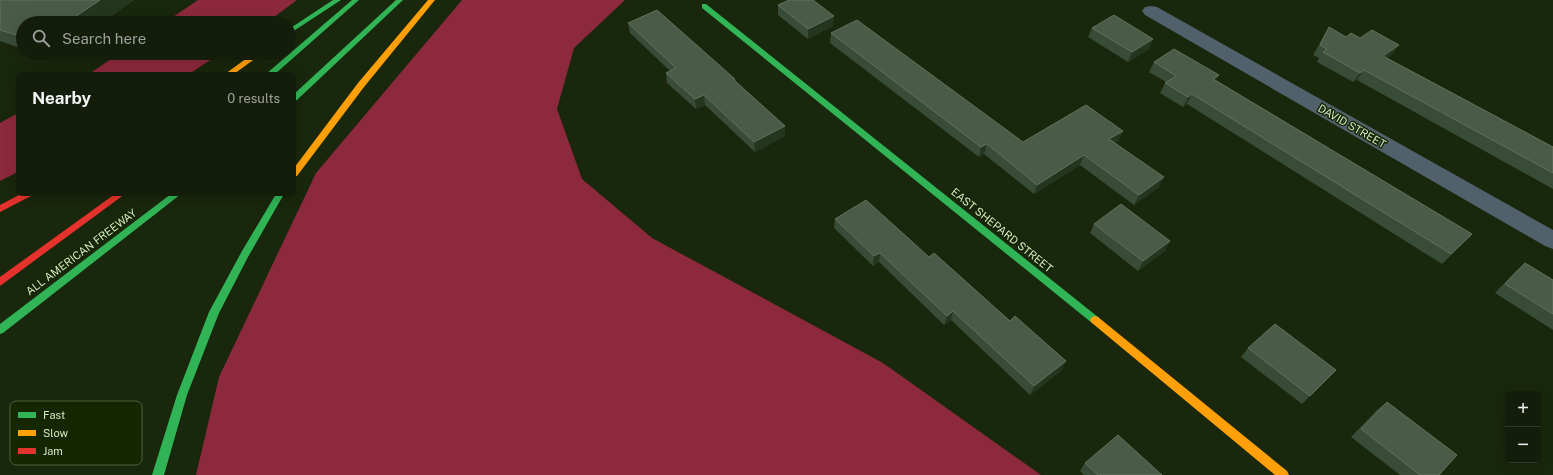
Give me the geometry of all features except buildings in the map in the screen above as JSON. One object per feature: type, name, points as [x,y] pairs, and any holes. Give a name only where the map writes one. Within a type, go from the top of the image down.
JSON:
[{"type":"main road","points":[[296,27],[338,0]]},
{"type":"main road","points":[[296,52],[356,0]]},
{"type":"main road","points":[[296,96],[400,0]]},
{"type":"main road","points":[[296,171],[374,68],[432,0]]},
{"type":"main road","name":"EAST SHEPARD STREET","points":[[704,6],[1049,283],[1283,475]]},
{"type":"main road","points":[[232,72],[249,60]]},
{"type":"main road","points":[[272,72],[286,60]]},
{"type":"main road","points":[[0,209],[24,196]]},
{"type":"main road","name":"ALL AMERICAN FREEWAY","points":[[0,282],[118,196]]},
{"type":"main road","name":"ALL AMERICAN FREEWAY","points":[[0,330],[174,196]]},
{"type":"main road","points":[[158,475],[182,395],[214,312],[245,254],[279,196]]},
{"type":"street","name":"DAVID STREET","points":[[1151,11],[1553,240]]},
{"type":"shaded area","points":[[198,0],[297,0],[275,16],[174,16]]},
{"type":"shaded area","points":[[462,0],[625,0],[574,48],[557,109],[582,179],[652,238],[883,363],[1041,475],[196,475],[219,377],[316,173]]},
{"type":"shaded area","points":[[110,60],[210,60],[192,72],[92,72]]},
{"type":"shaded area","points":[[16,114],[16,173],[0,181],[0,123]]},
{"type":"traffic: fast","points":[[296,27],[338,0]]},
{"type":"traffic: fast","points":[[296,52],[356,0]]},
{"type":"traffic: fast","points":[[296,96],[400,0]]},
{"type":"traffic: fast","points":[[704,6],[1095,320]]},
{"type":"traffic: fast","points":[[272,72],[286,60]]},
{"type":"traffic: fast","points":[[0,330],[174,196]]},
{"type":"traffic: fast","points":[[158,475],[182,395],[214,312],[245,254],[279,196]]},
{"type":"traffic: slow","points":[[296,171],[361,85],[432,0]]},
{"type":"traffic: slow","points":[[232,72],[249,60]]},
{"type":"traffic: slow","points":[[1095,320],[1283,475]]},
{"type":"traffic: jam","points":[[0,209],[24,196]]},
{"type":"traffic: jam","points":[[0,282],[118,196]]}]
